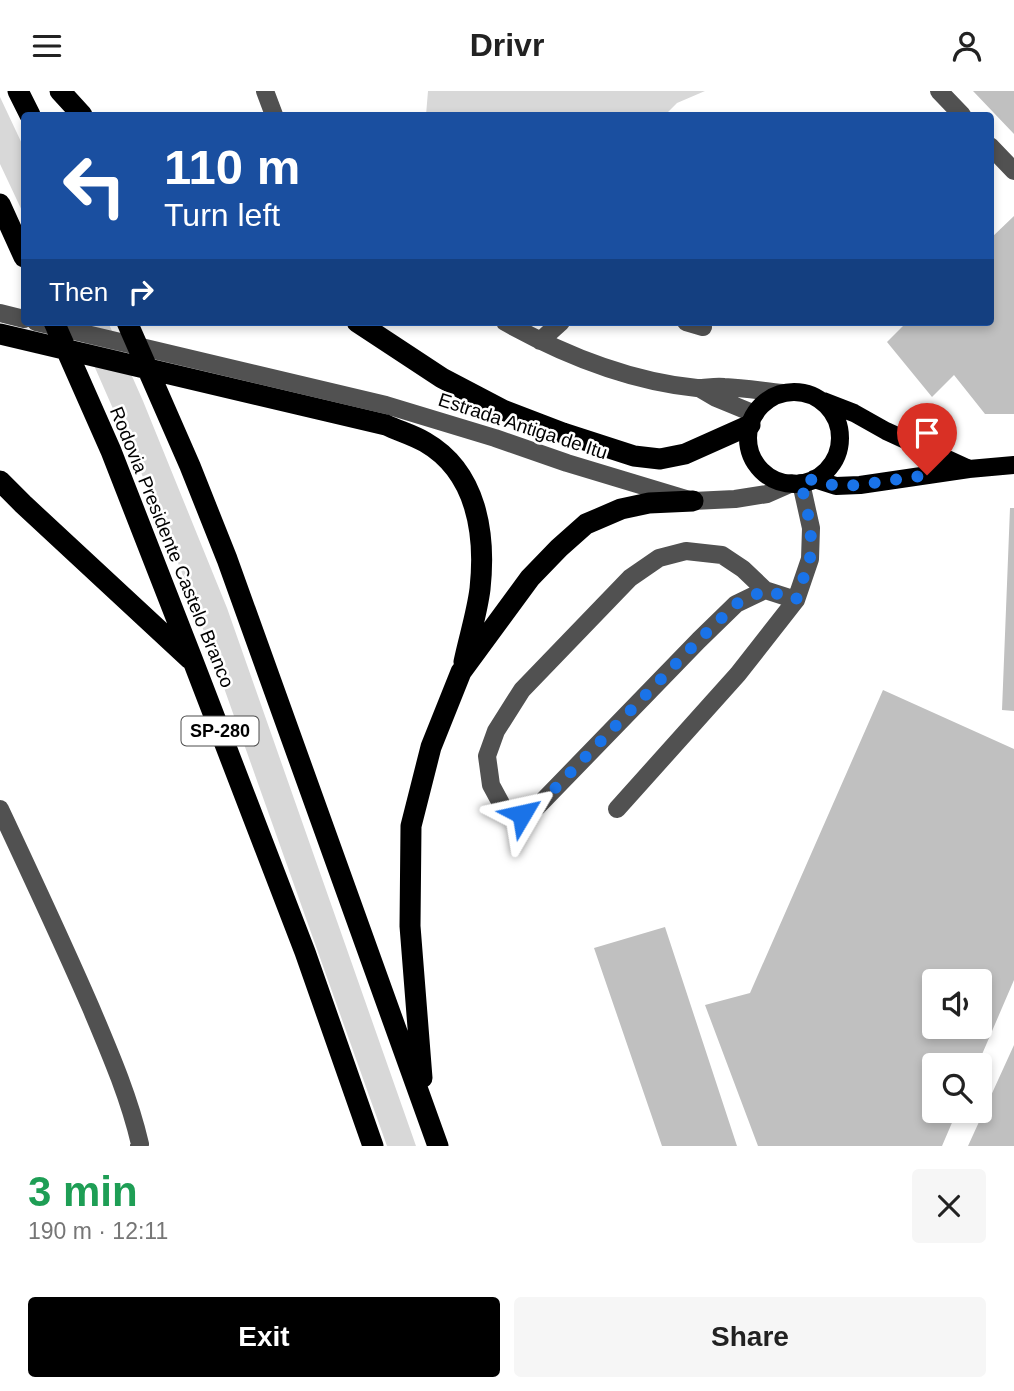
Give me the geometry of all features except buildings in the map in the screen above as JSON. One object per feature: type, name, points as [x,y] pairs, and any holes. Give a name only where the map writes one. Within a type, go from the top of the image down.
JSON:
[{"type":"highway","points":[[18,91],[28,112]]},
{"type":"highway","points":[[60,91],[79,112]]},
{"type":"highway","points":[[0,204],[21,250]]},
{"type":"highway","name":"Rodovia Presidente Castelo Branco","points":[[56,326],[111,451],[193,661],[305,952],[373,1146]]},
{"type":"highway","name":"SP-280","points":[[129,326],[190,466],[226,559],[438,1146]]},
{"type":"highway","points":[[363,326],[442,378],[503,409],[563,433],[634,456],[660,459],[685,454],[752,419]]},
{"type":"highway","points":[[0,334],[239,380],[386,425],[426,443],[452,464],[468,489],[478,517],[482,554],[480,590],[461,672],[431,747],[411,826],[410,926],[425,1108]]},
{"type":"highway","points":[[0,481],[193,661]]},
{"type":"highway","points":[[461,672],[530,578],[586,524],[621,509],[649,503],[693,501]]},
{"type":"main road","points":[[969,469],[886,431],[854,413],[795,391],[783,393],[767,401],[752,419],[748,437],[754,459],[761,469],[781,481],[836,486],[860,485],[1014,465]]},
{"type":"main road","points":[[802,482],[831,464],[837,455],[839,444],[840,434],[833,413],[817,398]]},
{"type":"street","points":[[265,91],[273,112]]},
{"type":"street","points":[[939,91],[959,112]]},
{"type":"street","points":[[994,150],[1014,171]]},
{"type":"street","points":[[0,313],[21,318]]},
{"type":"street","name":"Estrada Antiga de Itu","points":[[50,326],[239,380],[386,405],[693,501],[767,494],[802,482]]},
{"type":"street","points":[[512,326],[594,364],[653,380],[699,388],[722,387],[783,393]]},
{"type":"street","points":[[540,341],[557,326]]},
{"type":"street","points":[[699,388],[752,419]]},
{"type":"street","points":[[617,809],[738,674],[796,600],[810,559],[811,528],[802,482]]},
{"type":"street","points":[[765,590],[736,604],[537,807],[522,814],[504,809],[491,785],[487,756],[496,731],[522,690],[630,577],[659,558],[686,551],[722,555],[743,569],[765,590],[796,600]]},
{"type":"street","points":[[0,809],[60,935],[112,1057],[133,1115],[139,1146]]},
{"type":"shaded area","points":[[428,91],[705,91],[677,103],[668,112],[426,112]]},
{"type":"shaded area","points":[[0,97],[21,142],[21,209],[0,164]]},
{"type":"shaded area","points":[[77,326],[110,326],[143,401],[227,608],[416,1146],[387,1146],[197,612],[160,516]]},
{"type":"route","points":[[522,814],[537,807],[736,604],[765,590],[796,600],[810,559],[811,528],[801,483],[814,479],[836,486],[860,485],[927,475]]}]
